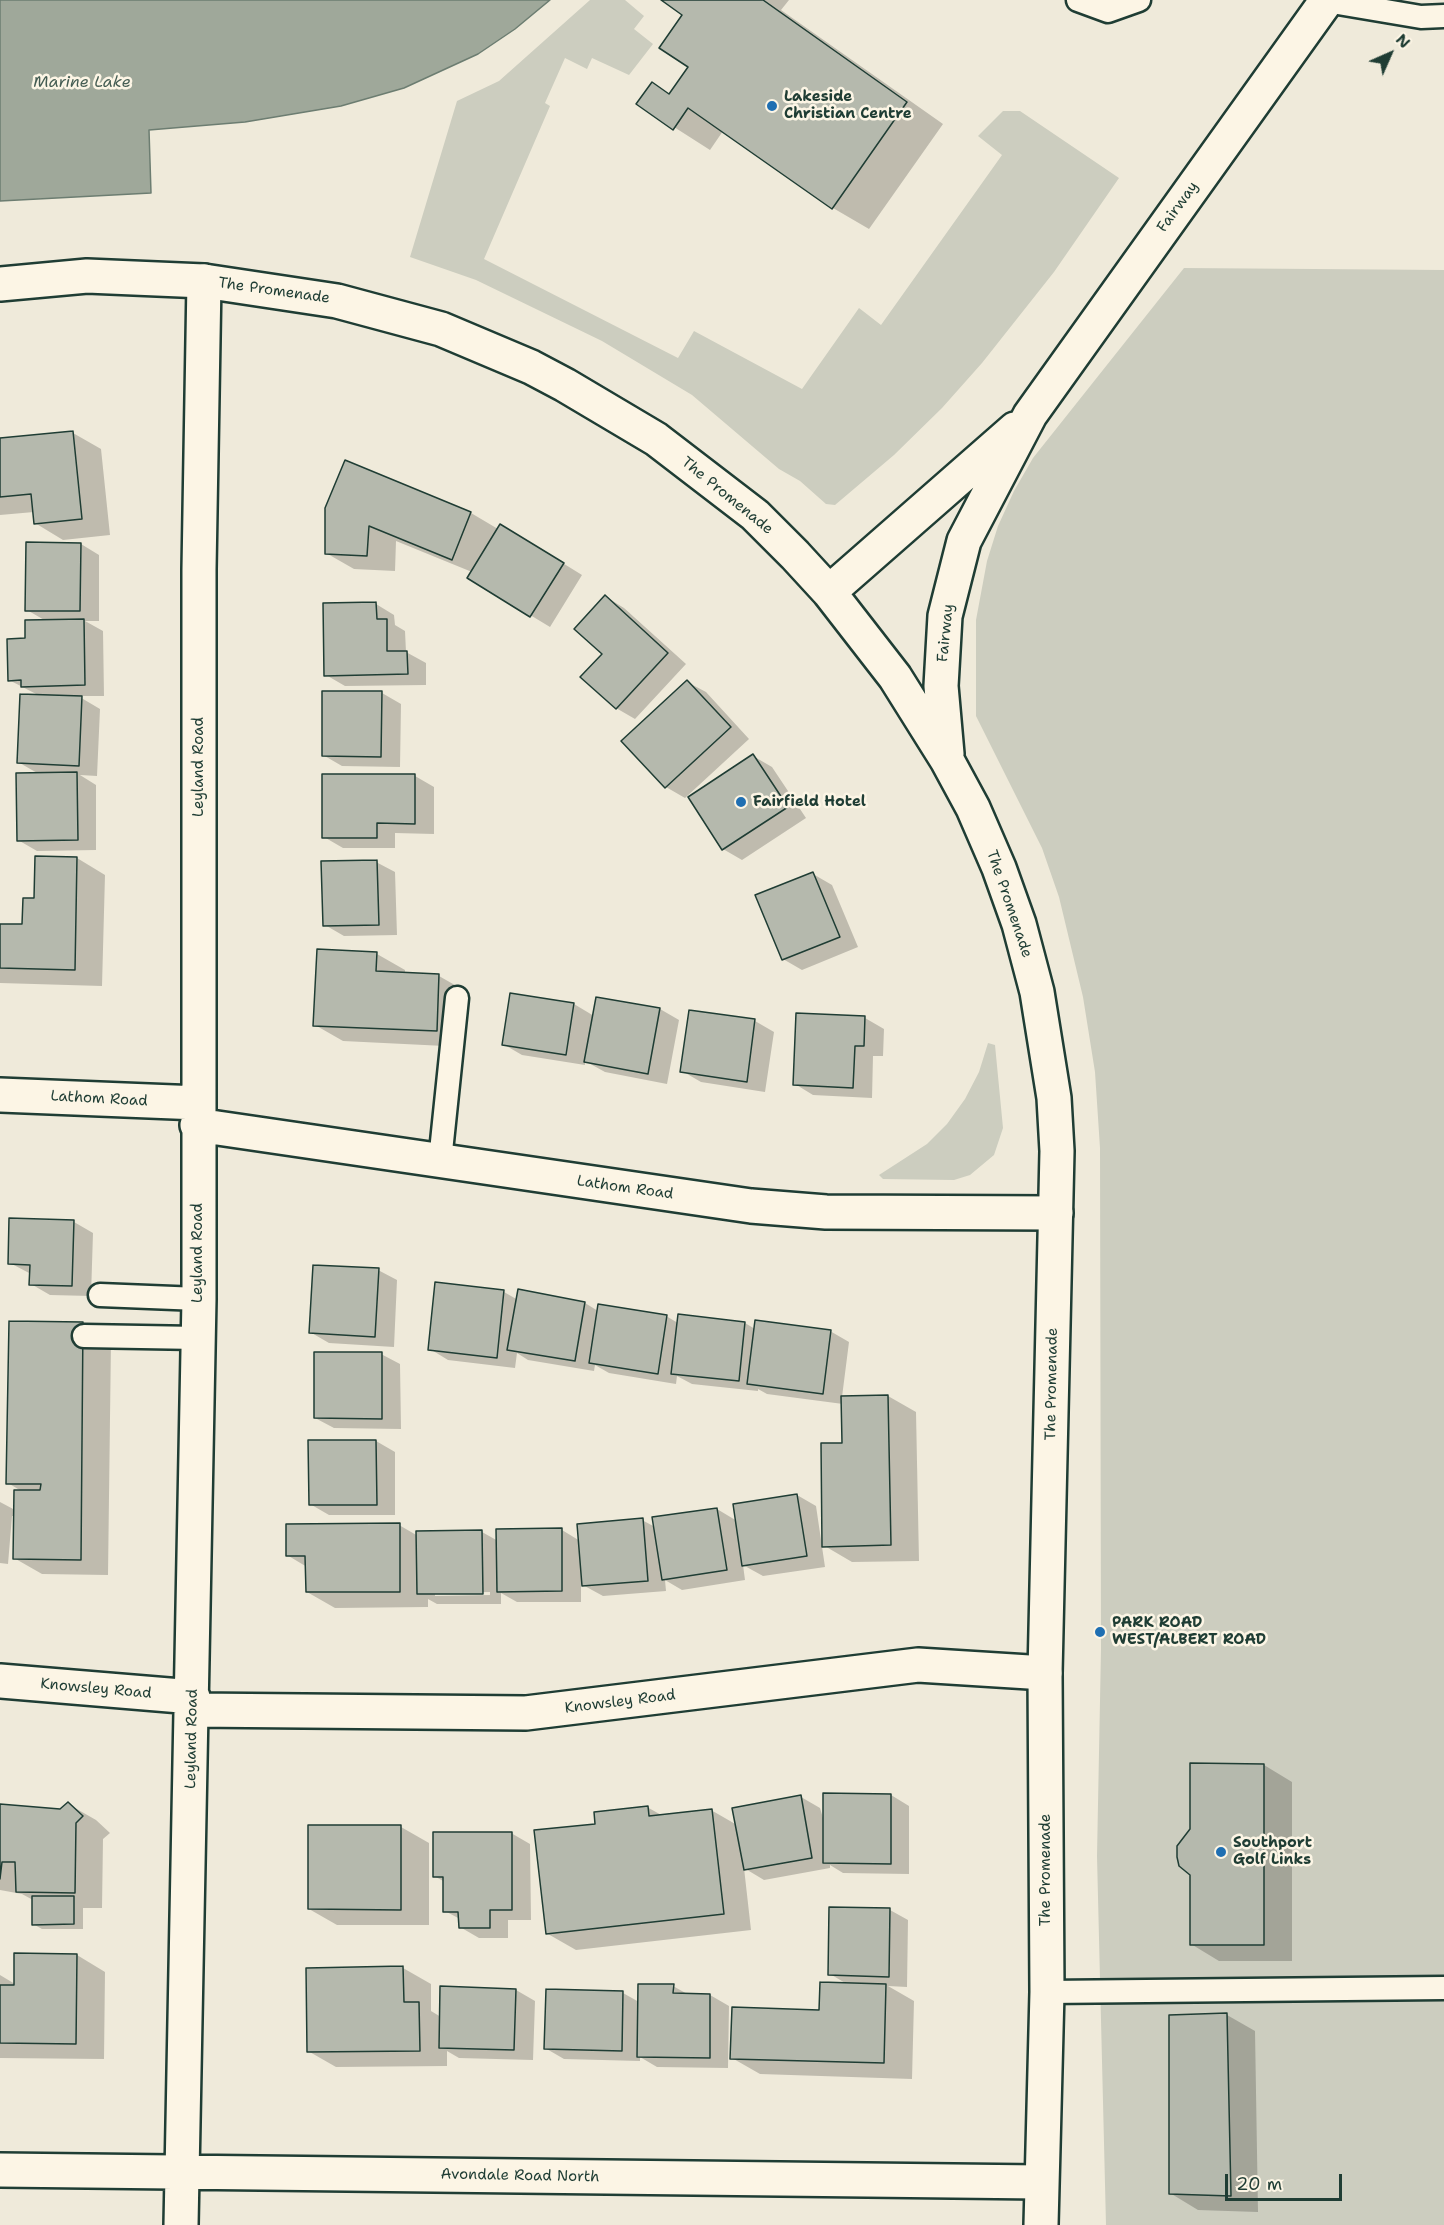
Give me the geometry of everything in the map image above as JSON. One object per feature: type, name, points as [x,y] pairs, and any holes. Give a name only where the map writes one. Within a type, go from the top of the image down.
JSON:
[{"type":"street","name":"Fairway","points":[[947,760],[941,686],[945,616],[964,541],[1030,415],[1327,0]]},
{"type":"street","name":"The Promenade","points":[[0,284],[87,276],[204,281],[338,301],[441,329],[531,367],[618,414],[656,439],[755,515],[829,592],[895,677],[947,760],[973,808],[999,868],[1019,924],[1037,992],[1054,1098],[1056,1213],[1045,1673],[1047,1992],[1041,2225]]},
{"type":"street","name":"Leyland Road","points":[[181,2225],[193,1703],[199,1299],[199,569],[204,281]]},
{"type":"street","name":"Fairway","points":[[829,592],[1030,415]]},
{"type":"street","name":"Lathom Road","points":[[0,1095],[198,1114],[440,1161],[752,1206],[826,1212],[1056,1213]]},
{"type":"street","name":"Knowsley Road","points":[[0,1681],[193,1703],[526,1713],[918,1665],[1045,1673]]},
{"type":"street","name":"Avondale Road North","points":[[0,2170],[1041,2182]]},
{"type":"lane","points":[[1078,0],[1108,11],[1139,0]]},
{"type":"lane","points":[[1327,0],[1421,17],[1444,16]]},
{"type":"lane","points":[[440,1161],[457,998]]},
{"type":"lane","points":[[100,1295],[199,1299]]},
{"type":"lane","points":[[84,1336],[198,1338]]},
{"type":"lane","points":[[1047,1992],[1444,1988]]},
{"type":"shaded area","points":[[590,0],[625,0],[644,16],[634,29],[653,44],[629,75],[592,58],[587,69],[565,58],[545,103],[550,106],[484,259],[678,358],[694,331],[802,389],[859,308],[881,325],[1002,155],[978,136],[1003,111],[1020,111],[1119,178],[1054,272],[982,363],[942,408],[894,455],[835,505],[826,504],[800,481],[779,469],[692,395],[602,341],[476,280],[410,257],[457,101],[499,81]]},
{"type":"shaded area","points":[[1184,268],[1444,270],[1444,2225],[1106,2225],[1097,1856],[1101,1649],[1100,1148],[1095,1072],[1083,997],[1059,897],[1042,848],[976,716],[976,620],[987,561],[998,526],[1033,458]]},
{"type":"shaded area","points":[[988,1043],[995,1045],[1003,1128],[994,1155],[970,1175],[954,1180],[883,1179],[879,1175],[927,1144],[947,1124],[965,1099],[979,1072]]},
{"type":"water","name":"Marine Lake","points":[[0,0],[550,0],[515,29],[478,54],[404,88],[341,106],[245,122],[149,130],[151,193],[0,201]]},
{"type":"building","name":"Lakeside Christian Centre","points":[[661,0],[763,0],[907,102],[832,209],[688,108],[673,130],[636,104],[652,82],[669,94],[688,67],[659,48],[682,15]]},
{"type":"building","points":[[73,431],[82,519],[34,524],[31,494],[0,497],[0,438]]},
{"type":"building","points":[[345,460],[471,512],[452,560],[369,526],[367,556],[325,554],[325,508]]},
{"type":"building","points":[[500,524],[564,563],[530,617],[467,578]]},
{"type":"building","points":[[26,542],[81,543],[80,611],[25,611]]},
{"type":"building","points":[[605,595],[668,653],[616,709],[580,677],[602,654],[574,629]]},
{"type":"building","points":[[376,602],[377,619],[387,619],[387,651],[407,651],[408,674],[324,676],[323,603]]},
{"type":"building","points":[[84,619],[85,685],[21,687],[21,680],[8,681],[7,639],[25,638],[25,620]]},
{"type":"building","points":[[687,680],[731,727],[665,788],[621,741]]},
{"type":"building","points":[[322,691],[382,691],[381,757],[322,756]]},
{"type":"building","points":[[20,694],[82,696],[79,766],[17,763]]},
{"type":"building","points":[[753,754],[788,807],[722,850],[688,797]]},
{"type":"building","points":[[77,772],[78,840],[17,841],[16,773]]},
{"type":"building","points":[[322,774],[415,774],[415,824],[377,823],[377,838],[322,838]]},
{"type":"building","points":[[35,856],[77,857],[75,970],[0,968],[0,924],[22,924],[23,898],[34,898]]},
{"type":"building","points":[[377,860],[379,925],[323,926],[321,861]]},
{"type":"building","points":[[813,872],[840,937],[782,960],[755,895]]},
{"type":"building","points":[[317,949],[377,952],[376,971],[439,974],[437,1031],[313,1026]]},
{"type":"building","points":[[510,993],[574,1003],[566,1055],[502,1045]]},
{"type":"building","points":[[596,997],[660,1008],[648,1074],[584,1062]]},
{"type":"building","points":[[689,1010],[755,1019],[747,1082],[680,1072]]},
{"type":"building","points":[[796,1013],[865,1016],[864,1046],[855,1046],[853,1088],[793,1085]]},
{"type":"building","points":[[9,1218],[74,1220],[72,1286],[29,1285],[30,1265],[8,1264]]},
{"type":"building","points":[[313,1265],[379,1268],[375,1337],[309,1333]]},
{"type":"building","points":[[435,1282],[504,1290],[497,1358],[428,1350]]},
{"type":"building","points":[[518,1289],[585,1302],[575,1361],[507,1350]]},
{"type":"building","points":[[598,1304],[667,1315],[658,1374],[589,1363]]},
{"type":"building","points":[[678,1314],[745,1322],[739,1381],[671,1374]]},
{"type":"building","points":[[755,1320],[831,1330],[823,1394],[747,1384]]},
{"type":"building","points":[[9,1321],[83,1322],[81,1560],[13,1559],[14,1490],[40,1490],[41,1484],[6,1484]]},
{"type":"building","points":[[314,1352],[382,1352],[382,1419],[314,1418]]},
{"type":"building","points":[[888,1395],[891,1545],[822,1547],[821,1443],[842,1443],[841,1396]]},
{"type":"building","points":[[308,1440],[376,1440],[377,1505],[309,1505]]},
{"type":"building","points":[[797,1494],[807,1556],[742,1566],[733,1504]]},
{"type":"building","points":[[717,1508],[727,1570],[662,1580],[652,1517]]},
{"type":"building","points":[[643,1518],[648,1581],[582,1586],[577,1524]]},
{"type":"building","points":[[400,1523],[400,1592],[306,1592],[305,1556],[286,1556],[286,1524]]},
{"type":"building","points":[[562,1528],[562,1591],[497,1592],[496,1529]]},
{"type":"building","points":[[482,1530],[483,1594],[417,1594],[416,1531]]},
{"type":"building","name":"Southport Golf Links","points":[[1190,1763],[1264,1764],[1264,1945],[1190,1945],[1190,1875],[1179,1866],[1177,1846],[1190,1829]]},
{"type":"building","points":[[823,1793],[891,1794],[891,1864],[823,1863]]},
{"type":"building","points":[[801,1795],[812,1858],[744,1870],[732,1808]]},
{"type":"building","points":[[68,1802],[83,1816],[76,1823],[75,1893],[16,1892],[15,1862],[2,1862],[0,1879],[0,1804],[60,1809]]},
{"type":"building","points":[[648,1806],[649,1816],[712,1809],[724,1914],[546,1934],[534,1830],[595,1824],[594,1812]]},
{"type":"building","points":[[308,1825],[401,1825],[401,1910],[308,1909]]},
{"type":"building","points":[[433,1832],[512,1832],[512,1910],[490,1910],[490,1928],[459,1928],[458,1912],[443,1912],[443,1877],[433,1877]]},
{"type":"building","points":[[32,1896],[74,1896],[74,1924],[32,1925]]},
{"type":"building","points":[[829,1907],[890,1908],[889,1977],[828,1975]]},
{"type":"building","points":[[14,1953],[77,1954],[76,2044],[0,2043],[0,1985],[14,1985]]},
{"type":"building","points":[[403,1966],[404,2002],[419,2002],[420,2051],[307,2052],[306,1968]]},
{"type":"building","points":[[820,1982],[886,1984],[884,2063],[730,2059],[732,2007],[819,2010]]},
{"type":"building","points":[[638,1984],[674,1984],[673,1993],[710,1994],[710,2058],[637,2057]]},
{"type":"building","points":[[440,1986],[516,1989],[514,2050],[439,2048]]},
{"type":"building","points":[[546,1989],[623,1991],[622,2051],[544,2049]]},
{"type":"building","points":[[1227,2013],[1231,2196],[1169,2194],[1169,2015]]},
{"type":"place","name":"Lakeside Christian Centre","points":[[772,106]]},
{"type":"place","name":"Fairfield Hotel","points":[[741,802]]},
{"type":"place","name":"PARK ROAD WEST/ALBERT ROAD","points":[[1100,1632]]},
{"type":"place","name":"Southport Golf Links","points":[[1221,1852]]}]
